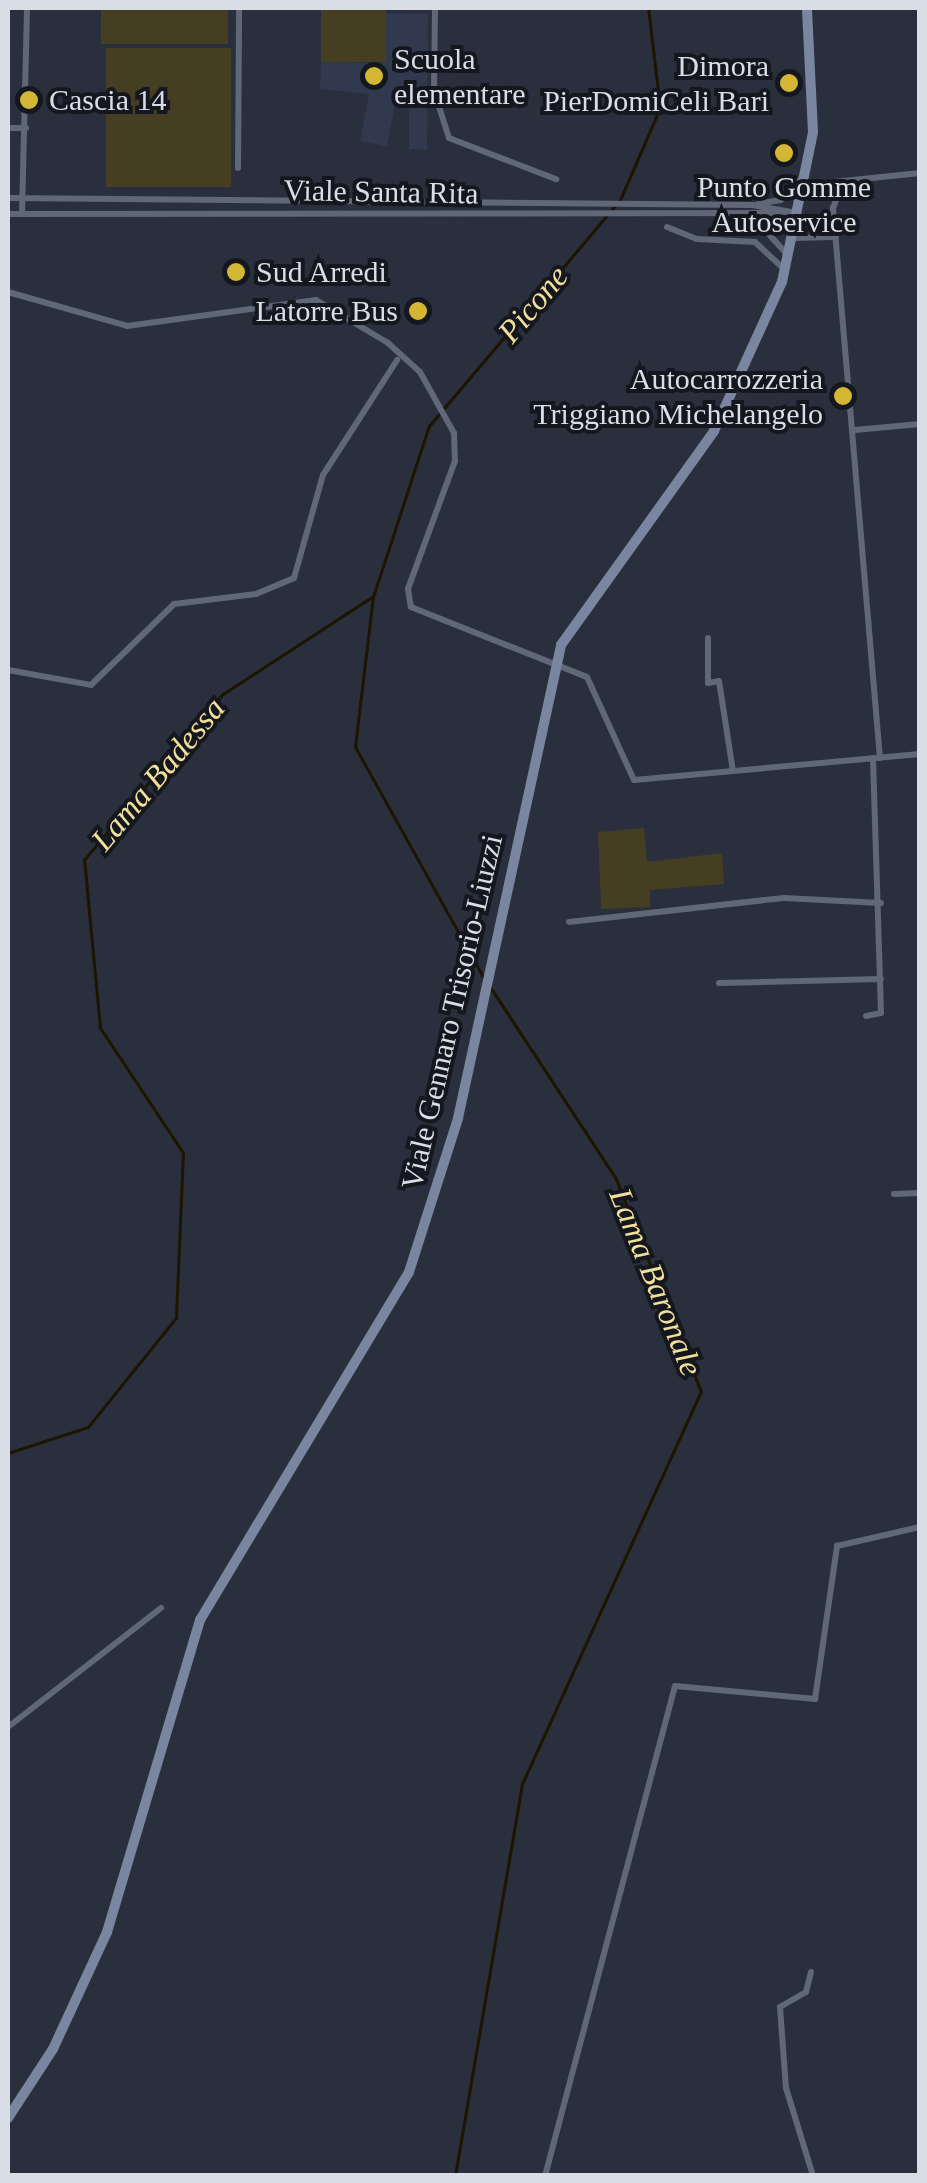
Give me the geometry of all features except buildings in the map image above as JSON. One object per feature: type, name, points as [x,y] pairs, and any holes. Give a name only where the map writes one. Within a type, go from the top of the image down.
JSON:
[{"type":"main road","name":"Viale Gennaro Trisorio-Liuzzi","points":[[8,2118],[53,2049],[107,1932],[178,1675],[207,1605],[354,1377],[410,1272],[478,1019],[555,665],[581,610],[714,430],[786,266],[807,169],[814,86],[807,8]]},
{"type":"street","points":[[22,214],[28,8]]},
{"type":"street","points":[[238,168],[240,8]]},
{"type":"street","points":[[435,8],[436,104],[458,147],[556,179]]},
{"type":"street","points":[[8,128],[26,128]]},
{"type":"street","points":[[752,205],[780,200],[807,169]]},
{"type":"street","points":[[804,185],[920,173]]},
{"type":"street","points":[[843,182],[836,236],[855,430],[881,902],[881,1013],[866,1016]]},
{"type":"street","name":"Viale Santa Rita","points":[[8,198],[708,204],[752,205],[798,213]]},
{"type":"street","points":[[163,212],[164,199]]},
{"type":"street","points":[[708,204],[709,217]]},
{"type":"street","name":"Viale Santa Rita","points":[[8,214],[753,217],[798,213]]},
{"type":"street","points":[[753,217],[776,234],[786,266]]},
{"type":"street","points":[[666,226],[698,239],[755,242],[786,266]]},
{"type":"street","points":[[792,238],[836,236]]},
{"type":"street","points":[[8,292],[128,326],[316,300],[388,343],[397,360],[420,372],[454,433],[455,460],[406,599],[587,677],[634,780],[920,754]]},
{"type":"street","points":[[8,670],[91,685],[174,604],[256,594],[301,568],[323,475],[397,360]]},
{"type":"street","points":[[855,430],[920,424]]},
{"type":"street","points":[[708,638],[708,684],[719,680],[732,771]]},
{"type":"street","points":[[568,922],[784,898],[881,902]]},
{"type":"street","points":[[719,983],[881,978]]},
{"type":"street","points":[[894,1194],[920,1193]]},
{"type":"street","points":[[545,2176],[674,1686],[815,1699],[837,1546],[920,1527]]},
{"type":"street","points":[[8,1727],[161,1608]]},
{"type":"street","points":[[811,1972],[806,1992],[780,2008],[786,2088],[813,2176]]},
{"type":"shaded area","points":[[101,8],[228,8],[228,44],[101,44]]},
{"type":"shaded area","points":[[321,8],[386,8],[386,62],[321,62]]},
{"type":"shaded area","name":"Scuola elementare","points":[[386,13],[428,14],[427,150],[409,149],[409,106],[395,104],[387,146],[360,141],[369,94],[320,89],[321,62],[385,63]]},
{"type":"shaded area","points":[[106,48],[231,48],[231,187],[106,187]]},
{"type":"shaded area","points":[[644,828],[647,862],[722,853],[724,884],[650,890],[650,907],[601,909],[598,832]]},
{"type":"waterway","name":"Picone","points":[[620,200],[660,108],[648,8]]},
{"type":"waterway","name":"Picone","points":[[483,977],[355,747],[373,597],[429,426],[615,206]]},
{"type":"waterway","name":"Lama Badessa","points":[[8,1453],[88,1427],[176,1318],[183,1153],[100,1028],[84,860],[223,694],[372,597]]},
{"type":"waterway","name":"Lama Baronale","points":[[455,2176],[522,1784],[701,1392],[616,1179],[490,987]]},
{"type":"place","name":"Scuola elementare","points":[[374,76]]},
{"type":"place","name":"Dimora PierDomiCeli Bari","points":[[789,83]]},
{"type":"place","name":"Cascia 14","points":[[29,100]]},
{"type":"place","name":"Punto Gomme Autoservice","points":[[784,153]]},
{"type":"place","name":"Sud Arredi","points":[[236,272]]},
{"type":"place","name":"Latorre Bus","points":[[418,311]]},
{"type":"place","name":"Autocarrozzeria Triggiano Michelangelo","points":[[843,396]]}]
